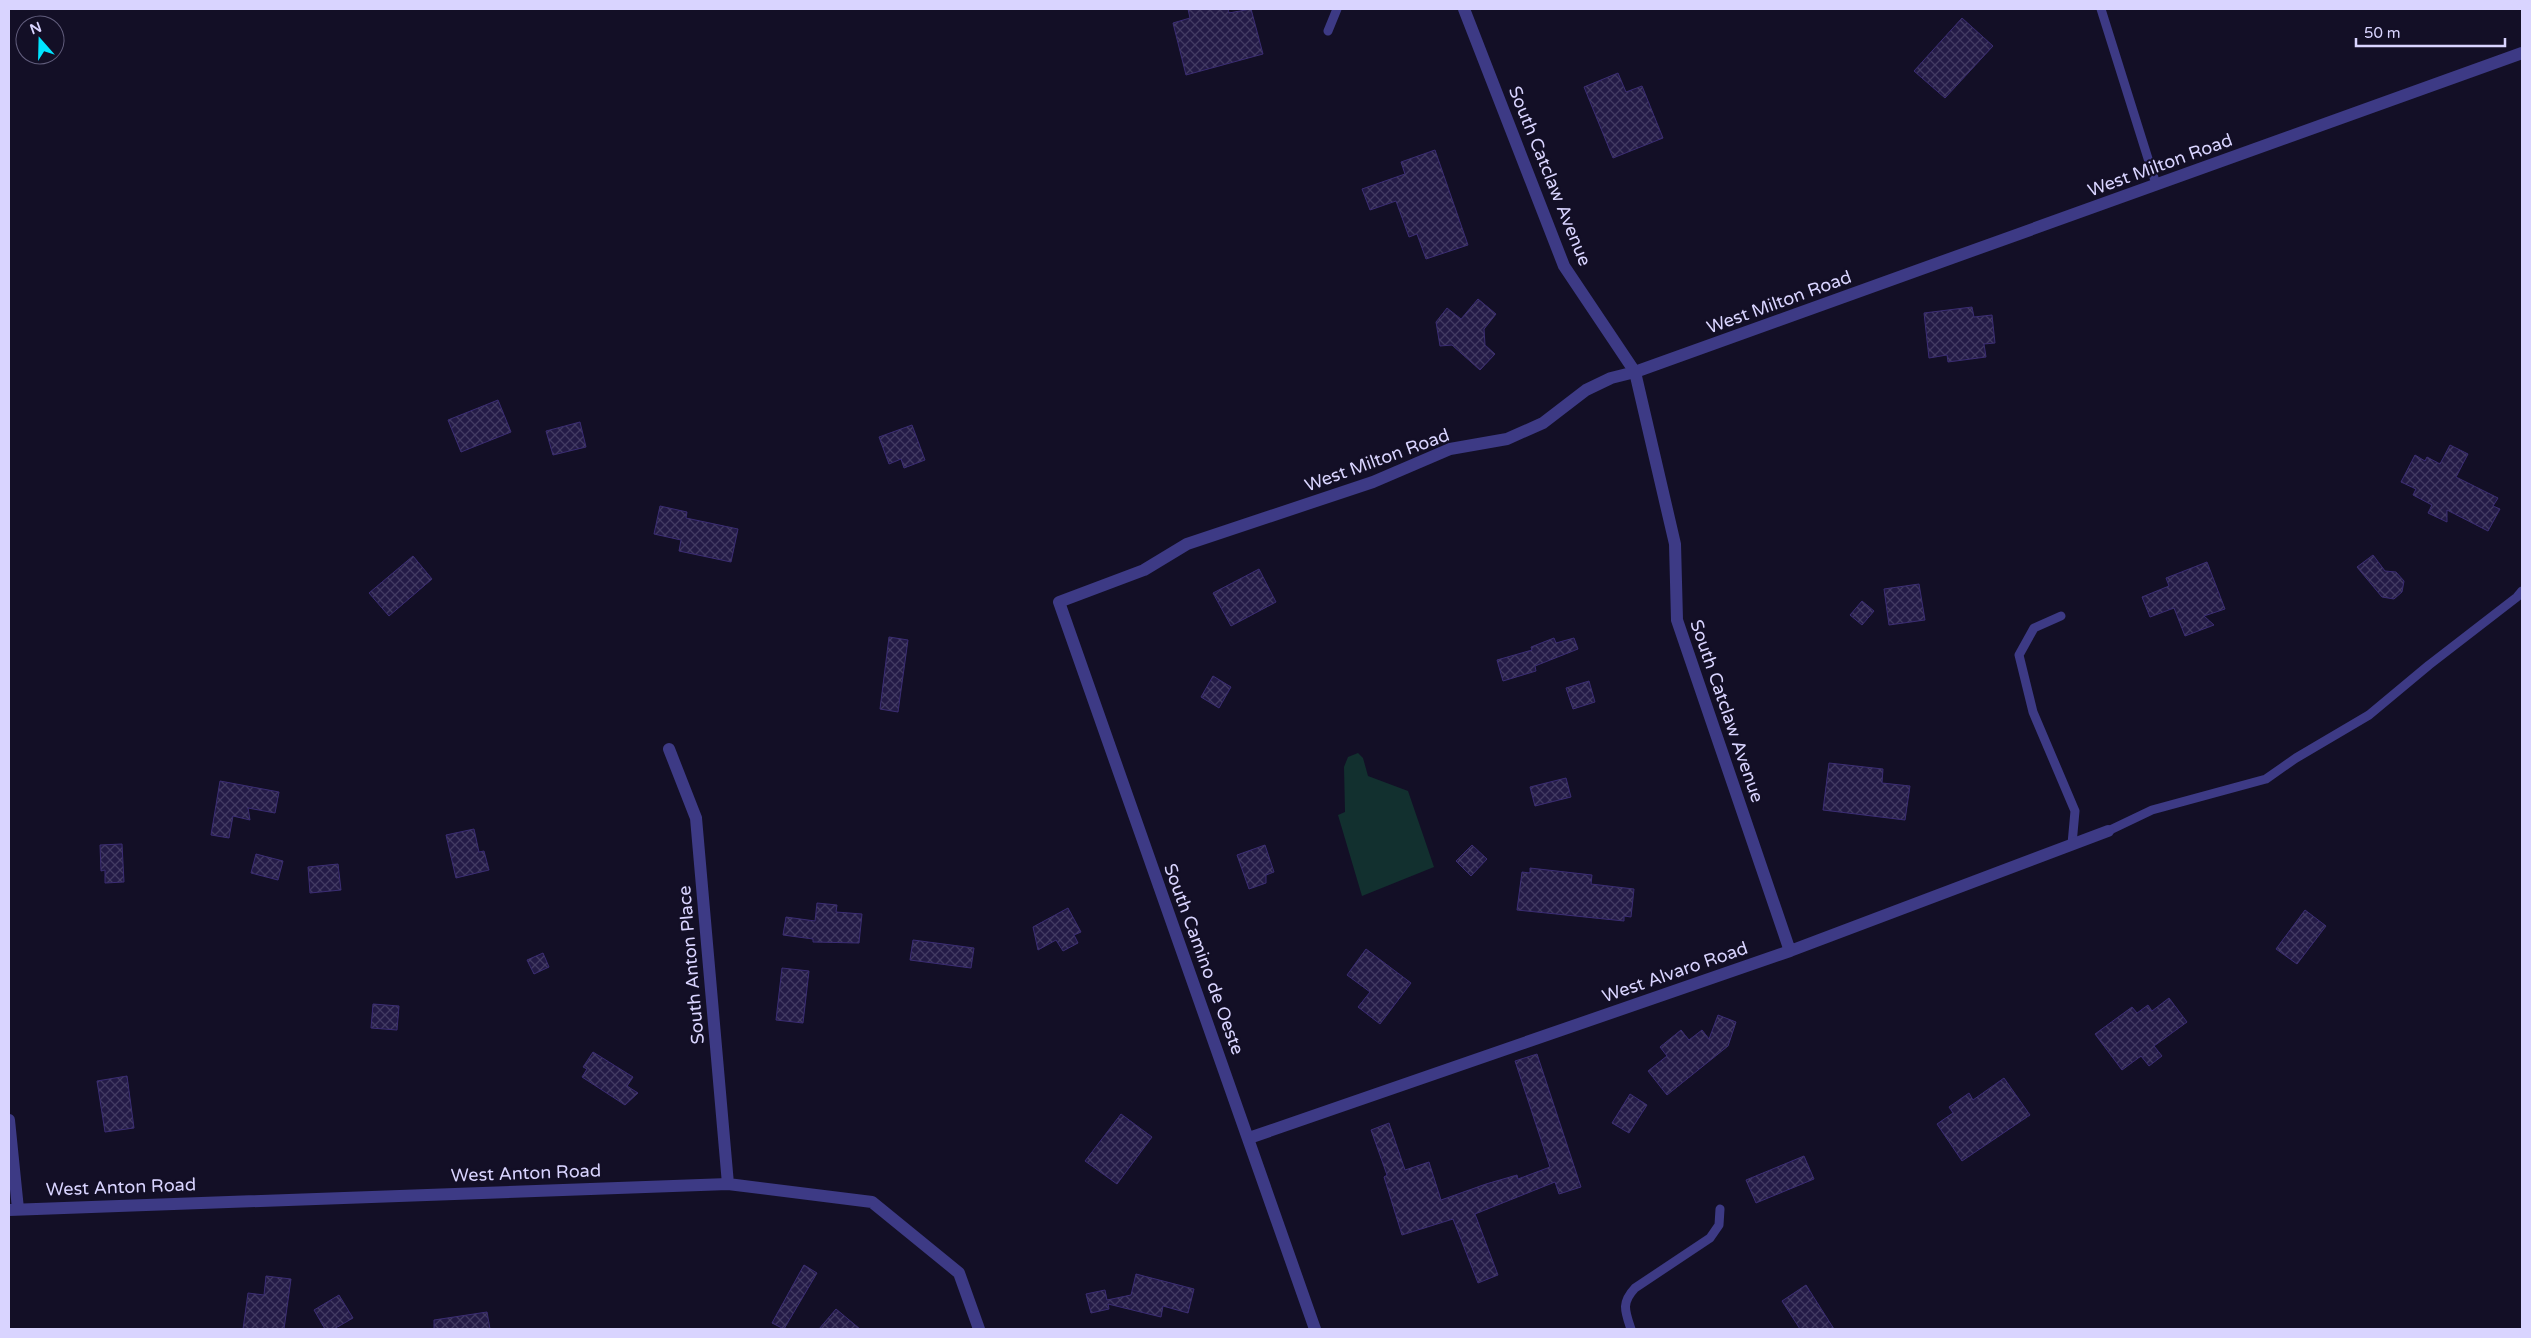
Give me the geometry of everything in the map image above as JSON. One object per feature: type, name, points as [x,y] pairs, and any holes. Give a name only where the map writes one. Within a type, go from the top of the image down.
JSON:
[{"type":"street","name":"South Catclaw Avenue","points":[[1464,9],[1564,266],[1635,372],[1675,544],[1677,620],[1790,951]]},
{"type":"street","name":"West Milton Road","points":[[1059,602],[1144,570],[1187,544],[1373,482],[1450,449],[1507,439],[1543,423],[1586,390],[1611,378],[1635,372],[2522,53]]},
{"type":"street","name":"South Camino de Oeste","points":[[1059,602],[1315,1329]]},
{"type":"street","name":"South Anton Place","points":[[669,749],[696,818],[728,1184]]},
{"type":"street","name":"West Alvaro Road","points":[[1249,1138],[1790,951],[2108,831]]},
{"type":"street","points":[[9,1120],[13,1209]]},
{"type":"street","name":"West Anton Road","points":[[13,1209],[728,1184],[872,1202],[959,1273],[979,1329]]},
{"type":"lane","points":[[1328,31],[1337,9]]},
{"type":"lane","points":[[2101,9],[2156,184]]},
{"type":"lane","points":[[2108,831],[2152,810],[2266,779],[2296,758],[2369,716],[2429,665],[2517,597],[2522,591]]},
{"type":"lane","points":[[2061,616],[2034,628],[2019,655],[2033,712],[2075,811],[2072,844]]},
{"type":"lane","points":[[1631,1329],[1625,1311],[1626,1298],[1635,1288],[1710,1238],[1719,1226],[1720,1209]]},
{"type":"green space","points":[[1358,753],[1363,758],[1368,776],[1408,791],[1434,867],[1362,896],[1338,815],[1345,812],[1344,767],[1348,757]]},
{"type":"building","points":[[1188,9],[1228,9],[1229,13],[1251,9],[1263,54],[1186,75],[1173,23],[1190,18]]},
{"type":"building","points":[[1962,18],[1993,46],[1945,98],[1914,71]]},
{"type":"building","points":[[1618,73],[1626,92],[1642,86],[1663,138],[1613,158],[1584,87]]},
{"type":"building","points":[[1435,150],[1468,245],[1426,259],[1417,234],[1409,237],[1396,201],[1370,210],[1362,189],[1405,174],[1401,162]]},
{"type":"building","points":[[1478,299],[1496,314],[1484,329],[1485,345],[1495,354],[1480,370],[1452,345],[1440,346],[1436,322],[1447,308],[1461,319]]},
{"type":"building","points":[[1972,307],[1974,317],[1992,315],[1995,343],[1984,344],[1986,357],[1948,362],[1947,355],[1929,358],[1924,313]]},
{"type":"building","points":[[498,400],[511,432],[461,452],[448,420]]},
{"type":"building","points":[[580,422],[586,447],[553,455],[546,431]]},
{"type":"building","points":[[912,425],[925,460],[904,468],[901,459],[889,464],[879,437]]},
{"type":"building","points":[[2450,445],[2468,454],[2456,477],[2498,498],[2493,506],[2500,509],[2488,531],[2447,510],[2447,522],[2428,513],[2432,505],[2413,495],[2416,489],[2401,482],[2415,455],[2425,461],[2427,457],[2440,464]]},
{"type":"building","points":[[660,506],[687,512],[686,518],[738,529],[731,562],[679,551],[681,540],[654,534]]},
{"type":"building","points":[[2373,555],[2385,571],[2396,572],[2404,581],[2402,592],[2394,599],[2382,597],[2357,567]]},
{"type":"building","points":[[413,556],[432,579],[389,616],[369,593]]},
{"type":"building","points":[[2207,562],[2225,609],[2204,616],[2214,625],[2185,636],[2174,608],[2150,617],[2142,597],[2169,586],[2166,578]]},
{"type":"building","points":[[1259,569],[1276,602],[1231,626],[1213,593]]},
{"type":"building","points":[[1919,584],[1925,620],[1889,625],[1884,589]]},
{"type":"building","points":[[1862,601],[1874,611],[1862,625],[1850,615]]},
{"type":"building","points":[[889,637],[908,640],[898,712],[880,709]]},
{"type":"building","points":[[1554,638],[1556,643],[1574,638],[1578,649],[1535,666],[1536,671],[1503,681],[1497,660],[1532,650],[1531,647]]},
{"type":"building","points":[[1213,676],[1231,687],[1219,708],[1201,697]]},
{"type":"building","points":[[1589,681],[1595,702],[1573,709],[1566,688]]},
{"type":"building","points":[[1829,763],[1883,769],[1882,783],[1910,786],[1905,820],[1823,810]]},
{"type":"building","points":[[1566,778],[1571,797],[1535,806],[1530,787]]},
{"type":"building","points":[[220,781],[279,792],[275,813],[248,808],[250,820],[233,816],[229,838],[211,835]]},
{"type":"building","points":[[474,829],[479,852],[484,851],[489,870],[456,878],[446,835]]},
{"type":"building","points":[[122,844],[124,882],[105,883],[105,870],[101,871],[100,845]]},
{"type":"building","points":[[1265,845],[1274,872],[1266,875],[1266,883],[1249,889],[1237,855]]},
{"type":"building","points":[[1472,845],[1487,859],[1471,876],[1456,861]]},
{"type":"building","points":[[256,854],[283,861],[278,880],[251,873]]},
{"type":"building","points":[[338,864],[341,890],[310,893],[308,867]]},
{"type":"building","points":[[1530,868],[1592,875],[1591,884],[1634,889],[1631,917],[1624,916],[1624,921],[1517,910],[1522,872],[1530,873]]},
{"type":"building","points":[[817,903],[837,905],[836,912],[862,914],[859,943],[813,942],[813,939],[783,935],[786,917],[815,921]]},
{"type":"building","points":[[1068,908],[1081,932],[1074,935],[1078,943],[1063,951],[1056,940],[1038,950],[1033,927]]},
{"type":"building","points":[[2305,910],[2326,926],[2297,964],[2276,949]]},
{"type":"building","points":[[913,940],[974,948],[971,968],[910,960]]},
{"type":"building","points":[[1366,949],[1411,983],[1380,1024],[1358,1007],[1370,992],[1347,975]]},
{"type":"building","points":[[543,953],[549,967],[534,974],[527,960]]},
{"type":"building","points":[[782,968],[809,971],[803,1023],[776,1020]]},
{"type":"building","points":[[2169,998],[2187,1022],[2154,1046],[2162,1056],[2149,1066],[2141,1056],[2122,1070],[2095,1034],[2132,1007],[2137,1013],[2148,1005],[2152,1011]]},
{"type":"building","points":[[373,1004],[399,1006],[397,1030],[371,1028]]},
{"type":"building","points":[[1718,1015],[1736,1022],[1728,1046],[1667,1095],[1648,1071],[1667,1056],[1660,1047],[1681,1030],[1689,1040],[1702,1030],[1709,1039]]},
{"type":"building","points":[[593,1052],[633,1077],[627,1086],[638,1093],[625,1105],[582,1077],[587,1069],[583,1067]]},
{"type":"building","points":[[1537,1054],[1581,1187],[1559,1194],[1555,1182],[1475,1214],[1498,1275],[1478,1283],[1453,1219],[1402,1235],[1384,1177],[1387,1175],[1371,1130],[1389,1123],[1405,1170],[1429,1162],[1441,1200],[1486,1184],[1517,1175],[1518,1179],[1550,1167],[1515,1061]]},
{"type":"building","points":[[127,1076],[134,1128],[105,1132],[97,1081]]},
{"type":"building","points":[[2004,1078],[2030,1115],[1962,1161],[1937,1124],[1953,1113],[1949,1107],[1969,1093],[1973,1100]]},
{"type":"building","points":[[1630,1094],[1647,1105],[1629,1133],[1612,1123]]},
{"type":"building","points":[[1121,1114],[1152,1137],[1117,1184],[1085,1161]]},
{"type":"building","points":[[1804,1156],[1814,1179],[1756,1203],[1746,1180]]},
{"type":"building","points":[[804,1265],[817,1273],[784,1329],[772,1323]]},
{"type":"building","points":[[1136,1274],[1194,1289],[1188,1313],[1163,1306],[1161,1317],[1108,1304],[1109,1309],[1091,1313],[1086,1294],[1105,1290],[1107,1300],[1131,1295]]},
{"type":"building","points":[[266,1276],[291,1279],[284,1329],[243,1329],[248,1293],[264,1295]]},
{"type":"building","points":[[1806,1285],[1834,1329],[1800,1329],[1782,1301]]},
{"type":"building","points":[[339,1295],[353,1318],[334,1329],[325,1329],[314,1310]]},
{"type":"building","points":[[836,1309],[860,1329],[819,1329]]},
{"type":"building","points":[[487,1312],[490,1329],[434,1329],[434,1320]]}]
